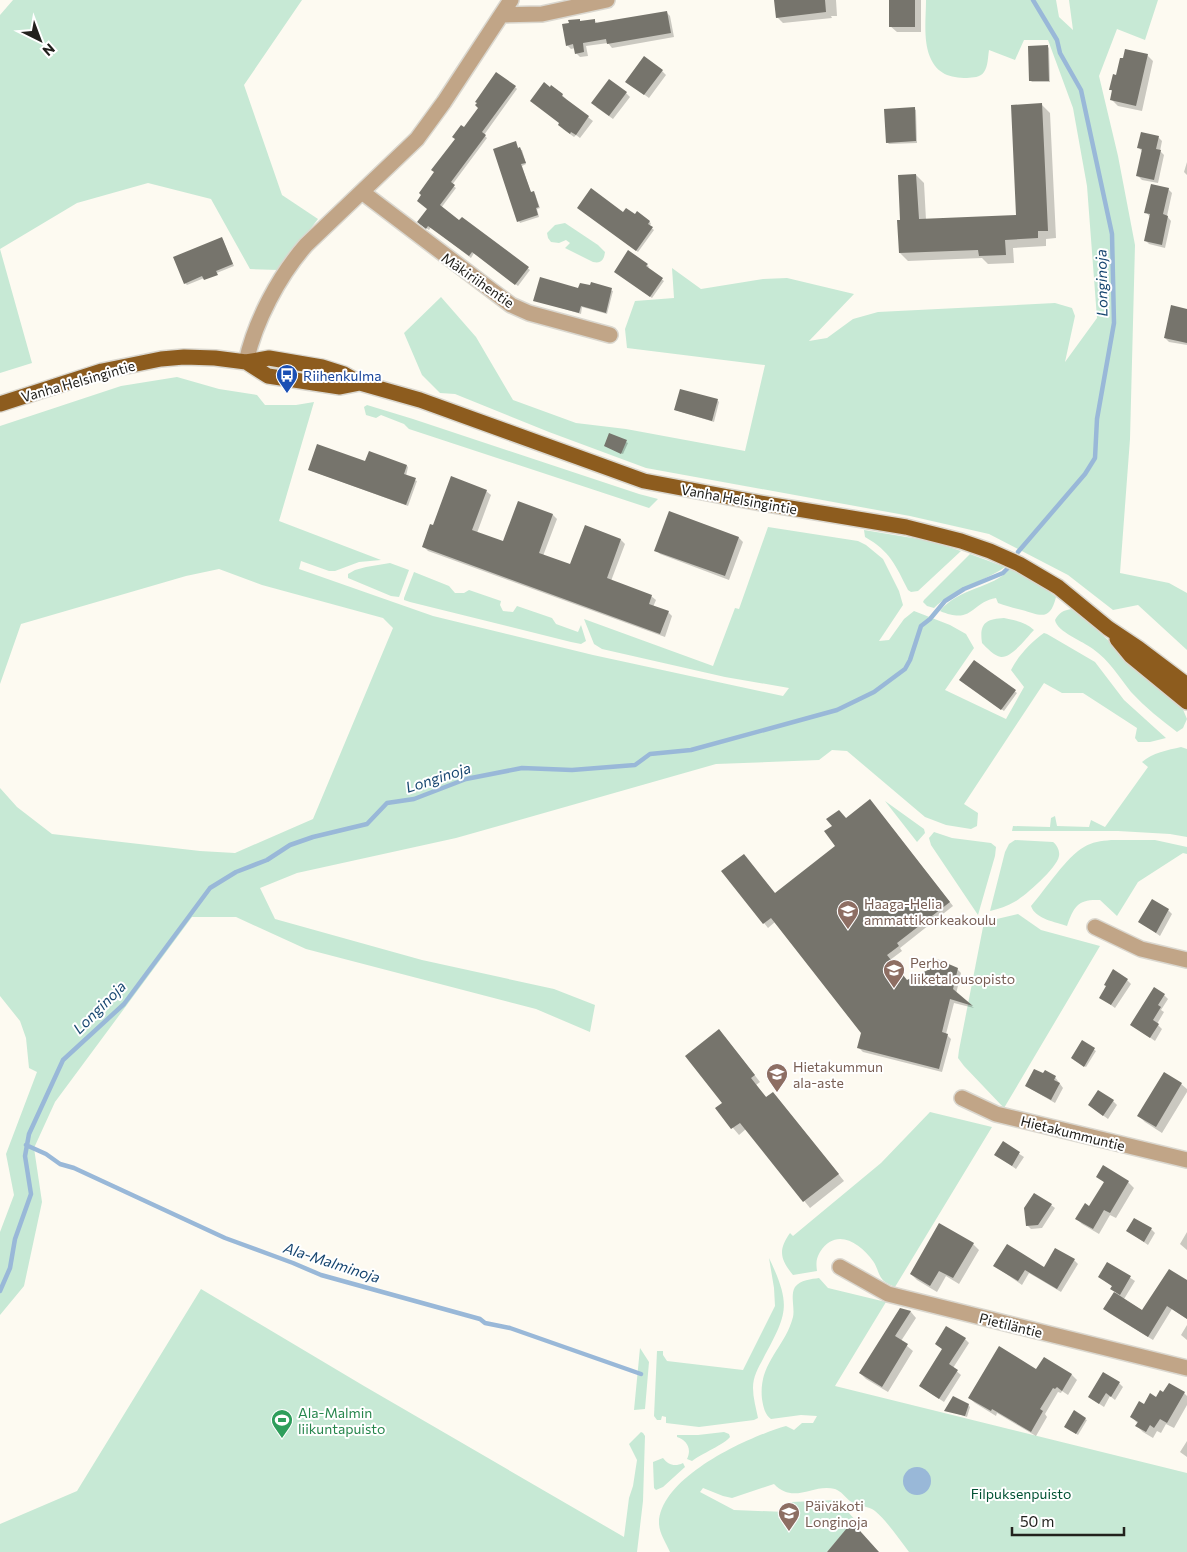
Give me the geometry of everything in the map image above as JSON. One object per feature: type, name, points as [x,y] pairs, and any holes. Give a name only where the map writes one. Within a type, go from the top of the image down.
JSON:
[{"type":"main road","name":"Vanha Helsingintie","points":[[0,404],[102,371],[162,359],[184,357],[246,362],[268,376],[340,387],[360,383],[420,400],[644,481],[898,526],[960,540],[1019,564],[1058,587],[1108,628],[1187,685]]},
{"type":"main road","name":"Vanha Helsingintie","points":[[1108,628],[1131,656],[1187,702]]},
{"type":"street","points":[[246,362],[256,330],[279,283],[295,257],[417,139],[444,102],[511,0]]},
{"type":"street","points":[[502,15],[542,14],[607,0]]},
{"type":"street","name":"Mäkiriihentie","points":[[362,192],[511,305],[529,313],[610,334]]},
{"type":"street","points":[[1095,927],[1141,949],[1187,960]]},
{"type":"street","name":"Hietakummuntie","points":[[962,1098],[996,1114],[1187,1160]]},
{"type":"street","name":"Pietiläntie","points":[[840,1267],[888,1294],[1187,1368]]},
{"type":"green space","points":[[13,0],[302,0],[244,85],[282,195],[318,219],[279,270],[250,269],[211,199],[148,183],[77,203],[0,249],[0,15]]},
{"type":"green space","points":[[926,0],[1056,0],[1059,17],[1073,30],[1069,0],[1158,0],[1145,40],[1117,29],[1099,76],[1118,156],[1135,245],[1130,439],[1120,573],[1169,583],[1187,593],[1187,650],[1138,605],[1113,610],[1068,575],[989,534],[910,516],[646,468],[455,394],[440,393],[422,375],[404,333],[441,297],[476,337],[513,400],[576,423],[626,429],[745,451],[765,365],[627,348],[625,329],[635,301],[674,298],[672,268],[701,289],[763,279],[787,278],[854,294],[809,341],[827,338],[853,319],[878,312],[1055,303],[1072,308],[1075,316],[1065,362],[1097,318],[1087,186],[1073,108],[1048,40],[1024,40],[1015,60],[989,50],[986,67],[980,75],[967,78],[950,76],[940,71],[930,57],[925,29]]},
{"type":"green space","points":[[565,223],[598,245],[605,252],[602,260],[593,262],[565,248],[570,243],[566,240],[559,243],[551,242],[547,233],[555,225]]},
{"type":"green space","points":[[0,249],[32,363],[0,373]]},
{"type":"green space","points":[[177,377],[219,389],[257,395],[265,405],[296,405],[314,402],[279,521],[381,560],[359,562],[335,571],[329,571],[301,561],[299,569],[433,616],[593,655],[783,696],[789,688],[725,677],[602,649],[594,644],[584,619],[713,666],[735,608],[739,609],[768,527],[858,541],[883,559],[899,591],[903,605],[879,641],[889,640],[904,619],[914,611],[950,625],[966,634],[974,648],[945,690],[1006,719],[1024,687],[1011,670],[1025,650],[1044,633],[1095,662],[1124,700],[1166,738],[1150,742],[1138,742],[1135,738],[1137,728],[1083,693],[1062,693],[1044,683],[964,804],[978,813],[977,826],[971,829],[946,825],[925,817],[847,751],[832,750],[819,760],[716,764],[456,838],[297,873],[260,888],[275,919],[422,960],[554,989],[595,1005],[590,1032],[536,1009],[306,949],[236,917],[192,917],[55,1102],[34,1148],[42,1202],[24,1286],[0,1315],[0,1232],[14,1195],[6,1154],[37,1072],[29,1068],[26,1038],[20,1021],[0,996],[0,788],[17,807],[52,834],[200,851],[235,853],[313,819],[393,628],[383,618],[262,585],[219,569],[186,576],[21,624],[0,684],[0,426],[121,386]]},
{"type":"green space","points":[[367,405],[658,499],[649,508],[409,429],[404,424],[381,415],[376,418],[366,415],[364,407]]},
{"type":"green space","points":[[864,530],[931,541],[961,551],[918,591],[911,592],[891,560],[881,548],[865,537]]},
{"type":"green space","points":[[970,554],[1005,567],[950,595],[934,608],[927,606],[923,602],[924,600]]},
{"type":"green space","points":[[390,563],[409,570],[399,597],[391,596],[348,578],[348,574],[355,570]]},
{"type":"green space","points":[[1010,569],[1037,582],[1056,597],[1051,610],[1044,615],[1039,615],[998,603],[996,598],[981,604],[971,612],[959,616],[940,611],[956,597],[994,581]]},
{"type":"green space","points":[[414,572],[449,586],[455,593],[464,593],[469,590],[501,601],[500,605],[503,611],[513,612],[517,606],[552,618],[556,624],[578,632],[581,625],[586,641],[581,644],[571,642],[404,600]]},
{"type":"green space","points":[[1072,609],[1182,707],[1187,719],[1183,728],[1177,732],[1159,718],[1131,692],[1099,653],[1060,628],[1055,620],[1058,615]]},
{"type":"green space","points":[[1004,618],[1024,623],[1034,630],[1014,651],[1001,657],[993,653],[982,643],[981,636],[985,623]]},
{"type":"green space","points":[[1181,747],[1187,749],[1187,837],[1170,834],[1118,831],[1012,831],[1013,826],[1050,827],[1051,818],[1055,816],[1057,826],[1089,827],[1091,820],[1105,827],[1148,767],[1142,762],[1155,754]]},
{"type":"green space","points":[[885,801],[924,829],[925,833],[917,842]]},
{"type":"green space","points":[[934,832],[952,838],[991,843],[996,847],[978,915],[931,845],[929,838]]},
{"type":"green space","points":[[1015,840],[1053,842],[1058,848],[1059,856],[1047,874],[1027,893],[1016,901],[990,911],[1005,852],[1009,844]]},
{"type":"green space","points":[[1111,840],[1155,840],[1187,847],[1187,854],[1183,853],[1138,882],[1117,916],[1100,900],[1087,901],[1078,905],[1072,913],[1067,926],[1041,917],[1033,910],[1031,906],[1063,865],[1077,851],[1090,844]]},
{"type":"green space","points":[[1018,914],[1041,930],[1100,946],[1004,1108],[958,1058],[984,922]]},
{"type":"green space","points":[[930,1112],[992,1127],[895,1287],[882,1279],[868,1254],[848,1240],[840,1239],[826,1244],[820,1252],[817,1261],[817,1271],[793,1275],[785,1264],[782,1254],[784,1244],[790,1233],[793,1236],[881,1163]]},
{"type":"green space","points":[[769,1258],[781,1288],[784,1310],[782,1320],[754,1380],[753,1388],[758,1418],[699,1427],[666,1423],[666,1417],[662,1416],[661,1420],[657,1420],[654,1416],[657,1351],[663,1351],[667,1361],[743,1370],[775,1306]]},
{"type":"green space","name":"Filpuksenpuisto","points":[[819,1278],[828,1288],[886,1302],[835,1386],[1187,1473],[1187,1552],[909,1552],[875,1511],[853,1503],[837,1490],[827,1488],[789,1493],[781,1490],[774,1484],[732,1498],[703,1488],[700,1492],[734,1510],[786,1512],[792,1502],[837,1500],[858,1523],[855,1526],[852,1523],[827,1552],[670,1552],[659,1527],[663,1506],[674,1490],[690,1475],[729,1449],[750,1439],[786,1426],[794,1430],[802,1423],[813,1423],[817,1416],[801,1415],[771,1419],[764,1407],[762,1386],[768,1365],[784,1338],[793,1317],[793,1294],[795,1287],[803,1281]]},
{"type":"green space","name":"Ala-Malmin liikuntapuisto","points":[[201,1289],[624,1537],[629,1498],[637,1460],[629,1444],[641,1432],[643,1433],[645,1436],[643,1501],[637,1552],[0,1552],[0,1524],[77,1491]]},
{"type":"green space","points":[[640,1348],[649,1362],[645,1409],[634,1410]]},
{"type":"green space","points":[[724,1432],[729,1434],[730,1437],[727,1440],[692,1461],[687,1459],[688,1445],[677,1437],[677,1435]]},
{"type":"green space","points":[[663,1458],[672,1465],[683,1463],[685,1467],[663,1487],[656,1490],[654,1488],[653,1462]]},
{"type":"water","points":[[917,1467],[927,1471],[931,1481],[927,1491],[917,1495],[907,1491],[903,1481],[907,1471]]},
{"type":"building","points":[[774,0],[825,0],[826,12],[776,18]]},
{"type":"building","points":[[889,0],[915,0],[915,27],[889,27]]},
{"type":"building","points":[[667,11],[671,33],[607,44],[606,39],[583,43],[584,52],[575,54],[573,44],[566,46],[562,24],[569,23],[568,20],[595,19],[595,23]]},
{"type":"building","points":[[1048,45],[1049,81],[1029,81],[1028,46]]},
{"type":"building","points":[[1125,49],[1148,54],[1136,106],[1110,100],[1112,90],[1109,90],[1113,74],[1116,75],[1120,58],[1123,58]]},
{"type":"building","points":[[644,56],[663,70],[644,95],[625,82]]},
{"type":"building","points":[[496,72],[516,86],[482,132],[486,135],[451,182],[455,185],[440,205],[459,220],[462,217],[529,267],[515,285],[472,252],[469,256],[428,226],[426,229],[417,222],[427,209],[417,201],[421,195],[419,193],[434,172],[431,170],[455,139],[452,137],[461,125],[464,127],[478,108],[475,102]]},
{"type":"building","points":[[609,79],[627,92],[609,116],[591,103]]},
{"type":"building","points":[[544,82],[563,94],[562,96],[589,116],[576,135],[571,132],[570,134],[530,101]]},
{"type":"building","points":[[1042,103],[1048,231],[1038,231],[1038,238],[1005,240],[1006,255],[979,256],[978,250],[899,253],[897,220],[900,220],[898,175],[916,174],[919,219],[1016,215],[1011,105]]},
{"type":"building","points":[[915,107],[916,141],[886,143],[884,109]]},
{"type":"building","points":[[1141,132],[1159,136],[1156,149],[1161,150],[1154,180],[1136,176],[1142,149],[1137,148]]},
{"type":"building","points":[[516,141],[526,163],[521,164],[531,192],[534,191],[539,207],[536,208],[538,215],[517,222],[493,149]]},
{"type":"building","points":[[1151,184],[1169,188],[1163,214],[1168,216],[1162,245],[1144,241],[1150,214],[1144,213]]},
{"type":"building","points":[[591,188],[623,212],[626,208],[635,214],[637,211],[650,221],[648,224],[653,227],[636,251],[577,208]]},
{"type":"building","points":[[222,237],[233,264],[216,271],[218,275],[204,280],[202,276],[184,284],[173,257]]},
{"type":"building","points":[[628,250],[648,264],[646,266],[663,278],[650,297],[614,272]]},
{"type":"building","points":[[540,277],[578,288],[580,283],[590,285],[591,282],[612,288],[606,313],[581,306],[579,313],[533,301]]},
{"type":"building","points":[[1171,305],[1187,309],[1187,343],[1164,338]]},
{"type":"building","points":[[680,389],[718,399],[712,421],[674,410]]},
{"type":"building","points":[[609,433],[627,440],[621,454],[604,446]]},
{"type":"building","points":[[317,444],[365,461],[369,451],[407,465],[404,474],[416,478],[406,505],[308,470]]},
{"type":"building","points":[[451,476],[487,490],[472,530],[503,541],[518,501],[553,514],[539,553],[570,564],[585,525],[621,539],[607,578],[652,595],[649,604],[669,611],[660,634],[422,547],[430,524],[433,525]]},
{"type":"building","points":[[669,511],[739,537],[725,576],[654,551]]},
{"type":"building","points":[[974,660],[1016,690],[1001,710],[959,680]]},
{"type":"building","points":[[870,799],[950,902],[897,943],[899,946],[887,955],[907,980],[930,969],[937,959],[958,968],[953,989],[973,1006],[950,999],[942,1032],[948,1034],[939,1069],[857,1048],[861,1033],[771,918],[763,924],[721,871],[744,854],[775,893],[835,846],[824,831],[832,826],[826,819],[839,810],[846,818]]},
{"type":"building","points":[[1152,899],[1169,909],[1156,933],[1138,922]]},
{"type":"building","points":[[1113,969],[1128,979],[1111,1005],[1099,998]]},
{"type":"building","points":[[1154,987],[1165,994],[1158,1005],[1161,1007],[1153,1020],[1159,1024],[1150,1038],[1130,1025]]},
{"type":"building","points":[[719,1029],[755,1075],[751,1078],[766,1097],[773,1092],[839,1174],[803,1202],[740,1123],[731,1129],[715,1108],[722,1103],[685,1056]]},
{"type":"building","points":[[1082,1040],[1095,1048],[1084,1067],[1071,1058]]},
{"type":"building","points":[[1034,1069],[1043,1073],[1045,1070],[1056,1076],[1054,1080],[1060,1083],[1051,1100],[1025,1086]]},
{"type":"building","points":[[1164,1072],[1182,1083],[1156,1127],[1137,1116]]},
{"type":"building","points":[[1098,1090],[1114,1100],[1103,1116],[1088,1105]]},
{"type":"building","points":[[1003,1141],[1020,1152],[1012,1166],[994,1155]]},
{"type":"building","points":[[1103,1165],[1129,1181],[1110,1213],[1104,1210],[1093,1229],[1075,1219],[1085,1203],[1089,1206],[1104,1182],[1096,1177]]},
{"type":"building","points":[[1034,1193],[1052,1204],[1038,1225],[1026,1226],[1024,1208]]},
{"type":"building","points":[[1134,1218],[1152,1228],[1144,1242],[1126,1231]]},
{"type":"building","points":[[939,1223],[974,1243],[953,1278],[939,1271],[930,1286],[910,1274]]},
{"type":"building","points":[[1007,1244],[1044,1267],[1055,1248],[1075,1259],[1057,1289],[1025,1270],[1018,1281],[993,1266]]},
{"type":"building","points":[[1107,1262],[1131,1276],[1120,1295],[1110,1289],[1112,1286],[1098,1277]]},
{"type":"building","points":[[1169,1269],[1187,1280],[1187,1319],[1167,1306],[1148,1337],[1103,1309],[1114,1292],[1142,1310]]},
{"type":"building","points":[[900,1308],[911,1311],[895,1336],[908,1344],[882,1387],[859,1373]]},
{"type":"building","points":[[946,1326],[966,1338],[949,1364],[958,1370],[939,1399],[919,1386],[942,1349],[935,1344]]},
{"type":"building","points":[[999,1346],[1036,1369],[1044,1357],[1072,1374],[1062,1391],[1057,1387],[1053,1388],[1040,1409],[1043,1411],[1031,1432],[992,1409],[991,1411],[968,1398]]},
{"type":"building","points":[[1103,1372],[1120,1382],[1111,1397],[1106,1393],[1099,1404],[1088,1397]]},
{"type":"building","points":[[1169,1383],[1185,1392],[1167,1423],[1160,1419],[1154,1428],[1150,1425],[1146,1432],[1135,1426],[1138,1422],[1130,1417],[1139,1401],[1144,1404],[1150,1393],[1156,1397],[1160,1390],[1163,1392]]},
{"type":"building","points":[[953,1396],[969,1404],[965,1416],[944,1411]]},
{"type":"building","points":[[1074,1410],[1086,1418],[1076,1434],[1064,1427]]},
{"type":"building","points":[[852,1522],[879,1552],[827,1552]]},
{"type":"waterway","name":"Longinoja","points":[[1018,552],[1085,474],[1095,458],[1097,419],[1114,323],[1112,234],[1081,90],[1060,53],[1057,40],[1033,0]]},
{"type":"waterway","name":"Longinoja","points":[[0,1291],[10,1268],[15,1239],[31,1194],[25,1156],[29,1134],[63,1060],[124,1004],[210,888],[236,872],[267,860],[290,845],[313,837],[367,824],[387,803],[414,799],[466,779],[522,768],[572,770],[635,765],[650,754],[691,750],[837,710],[874,692],[905,669],[910,660],[921,626],[930,619],[945,601],[964,589],[1003,573],[1008,568]]},
{"type":"waterway","name":"Ala-Malminoja","points":[[26,1145],[46,1154],[60,1164],[74,1168],[225,1238],[321,1275],[480,1319],[485,1323],[510,1328],[641,1374]]},
{"type":"place","name":"Riihenkulma","points":[[287,394]]},
{"type":"place","name":"Haaga-Helia ammattikorkeakoulu","points":[[848,930]]},
{"type":"place","name":"Perho liiketalousopisto","points":[[894,989]]},
{"type":"place","name":"Hietakummun ala-aste","points":[[777,1093]]},
{"type":"place","name":"Ala-Malmin liikuntapuisto","points":[[282,1439]]},
{"type":"place","name":"Päiväkoti Longinoja","points":[[789,1532]]}]
